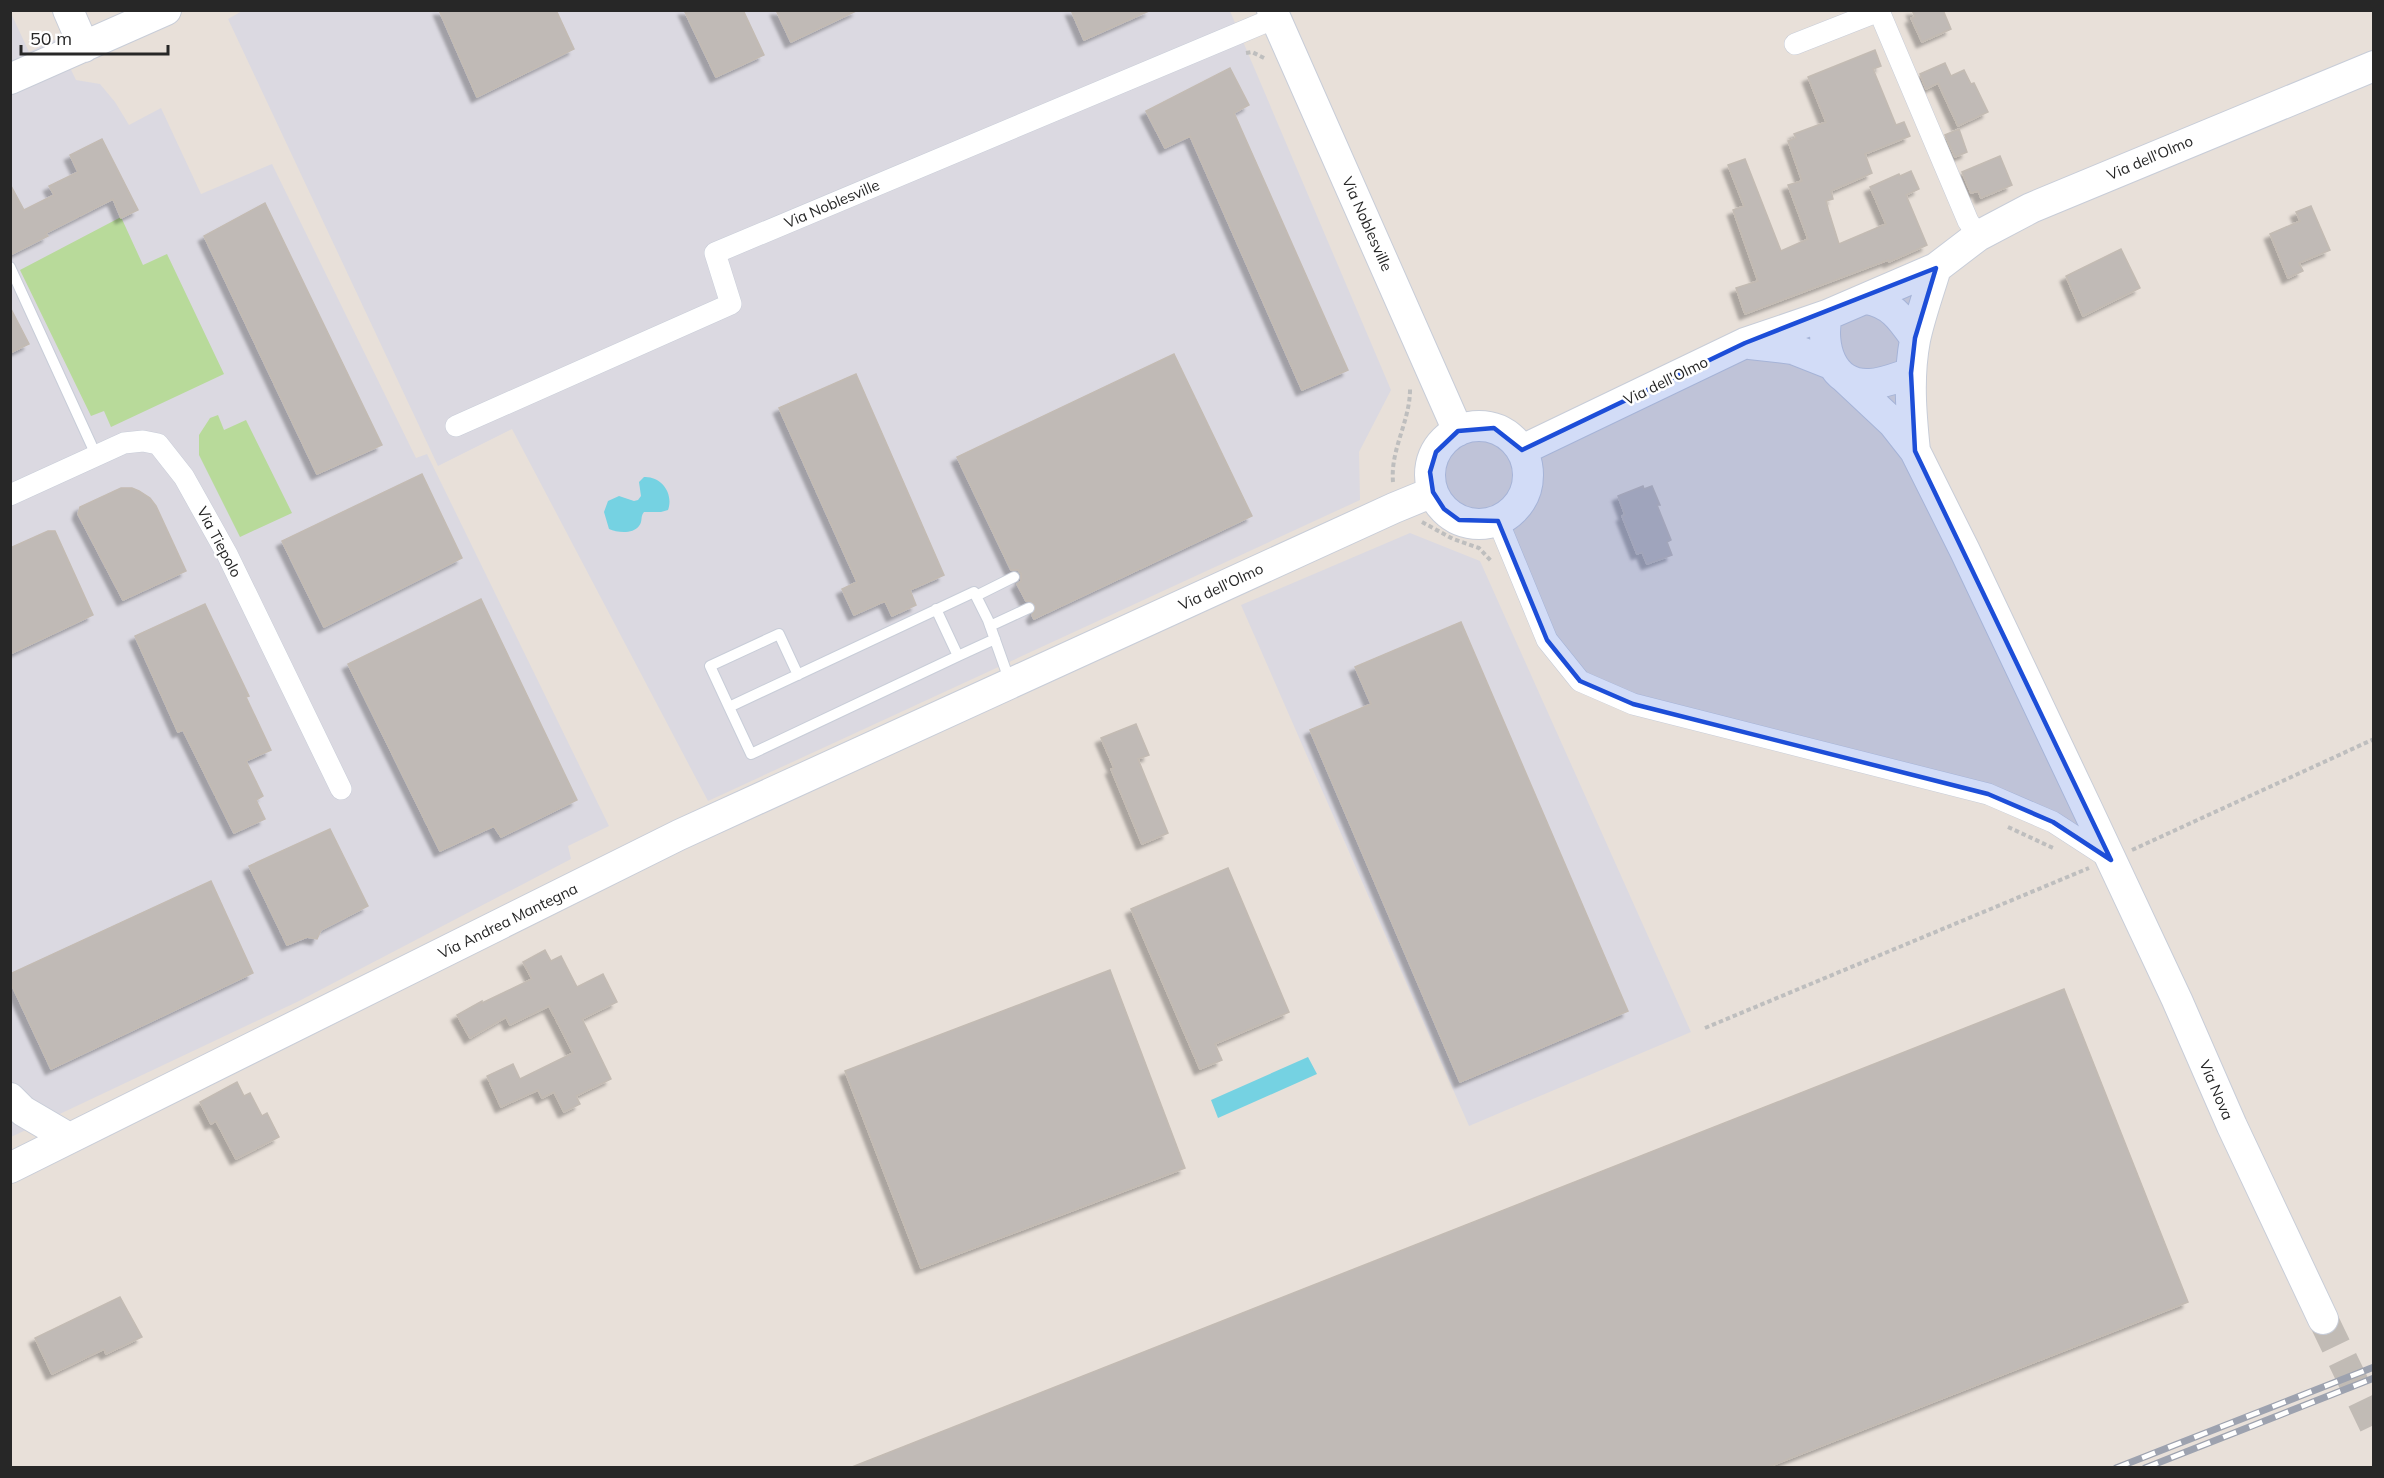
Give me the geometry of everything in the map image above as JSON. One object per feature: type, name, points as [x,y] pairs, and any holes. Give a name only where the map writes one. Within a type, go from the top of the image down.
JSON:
[{"type":"main road","points":[[68,10],[84,47]]},
{"type":"main road","points":[[10,79],[166,10]]},
{"type":"main road","name":"Via Noblesville","points":[[1274,14],[1458,431]]},
{"type":"main road","name":"Via dell'Olmo","points":[[1522,450],[1745,343],[1827,315],[1936,268],[1978,236],[2031,208],[2373,66]]},
{"type":"main road","points":[[1915,451],[1910,412],[1915,338],[1936,268]]},
{"type":"main road","points":[[1866,299],[1887,305],[1898,313],[1915,338]]},
{"type":"main road","points":[[1827,315],[1824,337],[1838,371],[1893,423],[1915,451]]},
{"type":"main road","points":[[1745,343],[1792,349],[1838,371],[1857,383],[1869,384],[1911,373]]},
{"type":"main road","points":[[1470,427],[1494,428],[1515,440],[1522,450],[1528,470],[1526,491],[1515,509],[1497,521],[1478,524],[1459,520],[1444,509],[1433,492],[1430,472],[1432,462],[1442,444],[1458,431],[1470,427]]},
{"type":"main road","name":"Via Nova","points":[[1915,451],[1965,551],[2101,863],[2177,1000],[2237,1137],[2323,1319]]},
{"type":"main road","name":"Via dell'Olmo","points":[[1011,685],[1384,512],[1433,492]]},
{"type":"main road","name":"Via Andrea Mantegna","points":[[21,1156],[69,1138],[679,835],[1011,685]]},
{"type":"main road","points":[[17,1105],[69,1138]]},
{"type":"main road","points":[[17,1105],[21,1156]]},
{"type":"street","points":[[1795,44],[1879,11],[1968,220],[1978,236]]},
{"type":"street","name":"Via Noblesville","points":[[456,426],[731,304],[715,253],[1274,14]]},
{"type":"street","name":"Via Tiepolo","points":[[10,495],[124,443],[143,441],[158,444],[184,477],[227,554],[341,789]]},
{"type":"street","points":[[1497,521],[1547,640],[1580,681],[1633,704],[1988,794],[2053,822],[2101,863]]},
{"type":"lane","points":[[10,267],[96,455]]},
{"type":"lane","points":[[975,596],[1014,577]]},
{"type":"lane","points":[[729,707],[974,592],[990,626],[1011,685]]},
{"type":"lane","points":[[990,626],[1029,608]]},
{"type":"lane","points":[[936,609],[958,656]]},
{"type":"lane","points":[[798,675],[779,634],[710,666],[751,754],[995,639]]},
{"type":"path","points":[[1244,54],[1252,52],[1266,58],[1271,65]]},
{"type":"path","points":[[1394,488],[1392,468],[1410,407],[1411,388],[1406,377]]},
{"type":"path","points":[[1705,1028],[2101,863],[2373,739]]},
{"type":"highlighted area","points":[[1936,268],[1915,338],[1911,373],[1915,451],[2111,860],[2053,822],[1988,794],[1633,704],[1580,681],[1547,640],[1498,521],[1459,520],[1444,509],[1433,492],[1430,472],[1436,452],[1458,431],[1494,428],[1522,450],[1745,343]]},
{"type":"shaded area","points":[[244,10],[1230,11],[1391,390],[1359,452],[1360,500],[708,801],[512,429],[438,466],[228,19]]},
{"type":"shaded area","points":[[10,11],[29,52],[56,39],[76,80],[100,84],[115,102],[129,125],[161,108],[201,194],[272,164],[416,458],[427,454],[609,826],[568,846],[571,859],[299,1001],[11,1137]]},
{"type":"shaded area","points":[[1410,533],[1480,561],[1691,1032],[1469,1126],[1241,605]]},
{"type":"green space","points":[[121,217],[143,265],[167,254],[224,374],[111,427],[104,411],[91,416],[20,270]]},
{"type":"green space","points":[[218,415],[224,430],[246,420],[292,513],[240,537],[199,455],[199,435],[210,418]]},
{"type":"water","points":[[644,477],[656,479],[665,487],[669,498],[668,510],[644,512],[640,524],[629,532],[609,529],[604,512],[608,501],[619,496],[634,501],[638,500],[641,496],[639,482]]},
{"type":"water","points":[[1308,1057],[1317,1074],[1218,1118],[1211,1100]]},
{"type":"building","points":[[439,10],[556,10],[574,49],[477,97]]},
{"type":"building","points":[[684,10],[743,10],[764,55],[716,77]]},
{"type":"building","points":[[776,10],[858,10],[791,42]]},
{"type":"building","points":[[1071,10],[1151,10],[1084,40]]},
{"type":"building","points":[[1912,10],[1943,10],[1951,29],[1922,42],[1911,18],[1915,17]]},
{"type":"building","points":[[1875,50],[1881,66],[1873,69],[1896,125],[1904,122],[1910,136],[1865,154],[1872,173],[1831,191],[1833,199],[1826,201],[1839,244],[1886,224],[1870,187],[1911,171],[1919,189],[1906,195],[1927,245],[1889,262],[1888,260],[1745,314],[1736,288],[1758,281],[1733,210],[1744,206],[1728,165],[1745,159],[1781,251],[1808,239],[1788,185],[1802,181],[1788,141],[1796,138],[1794,134],[1826,122],[1808,77]]},
{"type":"building","points":[[1945,63],[1951,76],[1964,70],[1971,84],[1974,83],[1988,112],[1958,126],[1938,83],[1926,89],[1920,74]]},
{"type":"building","points":[[1230,68],[1249,105],[1234,113],[1348,370],[1302,390],[1190,136],[1165,148],[1146,111]]},
{"type":"building","points":[[1959,129],[1967,152],[1955,157],[1945,135]]},
{"type":"building","points":[[102,139],[138,210],[121,218],[113,199],[46,233],[48,236],[10,255],[10,184],[24,210],[54,195],[49,186],[78,172],[70,155]]},
{"type":"building","points":[[2000,156],[2012,185],[1981,198],[1978,191],[1971,193],[1962,172]]},
{"type":"building","points":[[265,203],[382,445],[317,474],[204,236]]},
{"type":"building","points":[[2311,206],[2330,250],[2299,263],[2303,271],[2288,278],[2270,234],[2300,221],[2296,212]]},
{"type":"building","points":[[2121,249],[2140,288],[2083,316],[2066,276]]},
{"type":"building","points":[[10,307],[29,344],[10,353]]},
{"type":"building","points":[[1174,354],[1252,516],[1034,619],[1032,615],[1036,609],[1035,604],[1026,601],[1017,584],[1021,581],[1021,574],[1018,570],[1011,570],[957,457]]},
{"type":"building","points":[[856,374],[944,575],[910,590],[916,605],[892,616],[885,601],[854,615],[842,589],[857,582],[779,408]]},
{"type":"building","points":[[422,474],[462,558],[324,627],[282,541]]},
{"type":"building","points":[[1643,486],[1644,489],[1652,486],[1660,505],[1657,505],[1671,540],[1667,542],[1672,555],[1647,564],[1642,552],[1637,554],[1622,516],[1625,515],[1618,496]]},
{"type":"building","points":[[121,488],[132,488],[150,498],[156,506],[186,571],[123,600],[78,514],[80,507]]},
{"type":"building","points":[[48,531],[55,531],[93,615],[10,654],[10,548]]},
{"type":"building","points":[[481,599],[577,800],[501,837],[494,826],[440,851],[348,664]]},
{"type":"building","points":[[205,604],[249,696],[246,697],[271,750],[246,761],[263,796],[256,800],[265,819],[234,833],[183,730],[178,732],[135,636]]},
{"type":"building","points":[[1461,622],[1628,1011],[1460,1082],[1310,730],[1371,704],[1355,667]]},
{"type":"building","points":[[1136,724],[1149,755],[1138,759],[1168,833],[1142,844],[1111,769],[1114,768],[1101,738]]},
{"type":"building","points":[[330,829],[368,906],[321,930],[317,939],[307,937],[287,945],[249,866]]},
{"type":"building","points":[[1228,868],[1289,1012],[1215,1044],[1222,1060],[1200,1069],[1131,909]]},
{"type":"building","points":[[211,881],[253,973],[51,1069],[10,981],[10,974]]},
{"type":"building","points":[[545,950],[551,961],[561,956],[577,987],[603,974],[617,1002],[582,1019],[611,1079],[576,1096],[580,1104],[564,1112],[554,1092],[542,1098],[538,1090],[501,1107],[487,1076],[513,1064],[520,1079],[573,1053],[549,1006],[510,1025],[506,1017],[470,1038],[457,1015],[482,1001],[482,1003],[532,979],[523,962]]},
{"type":"building","points":[[1110,970],[1185,1168],[921,1268],[845,1071]]},
{"type":"building","points":[[2064,989],[2188,1302],[1768,1467],[852,1467]]},
{"type":"building","points":[[237,1082],[244,1096],[250,1093],[262,1116],[267,1113],[279,1137],[236,1159],[216,1121],[211,1124],[200,1102]]},
{"type":"building","points":[[120,1297],[142,1337],[106,1354],[104,1349],[52,1374],[35,1338]]},
{"type":"tunnel","points":[[2323,1319],[2374,1425]]},
{"type":"railway","points":[[2116,1468],[2374,1367]]},
{"type":"railway","points":[[2145,1468],[2374,1378]]}]
